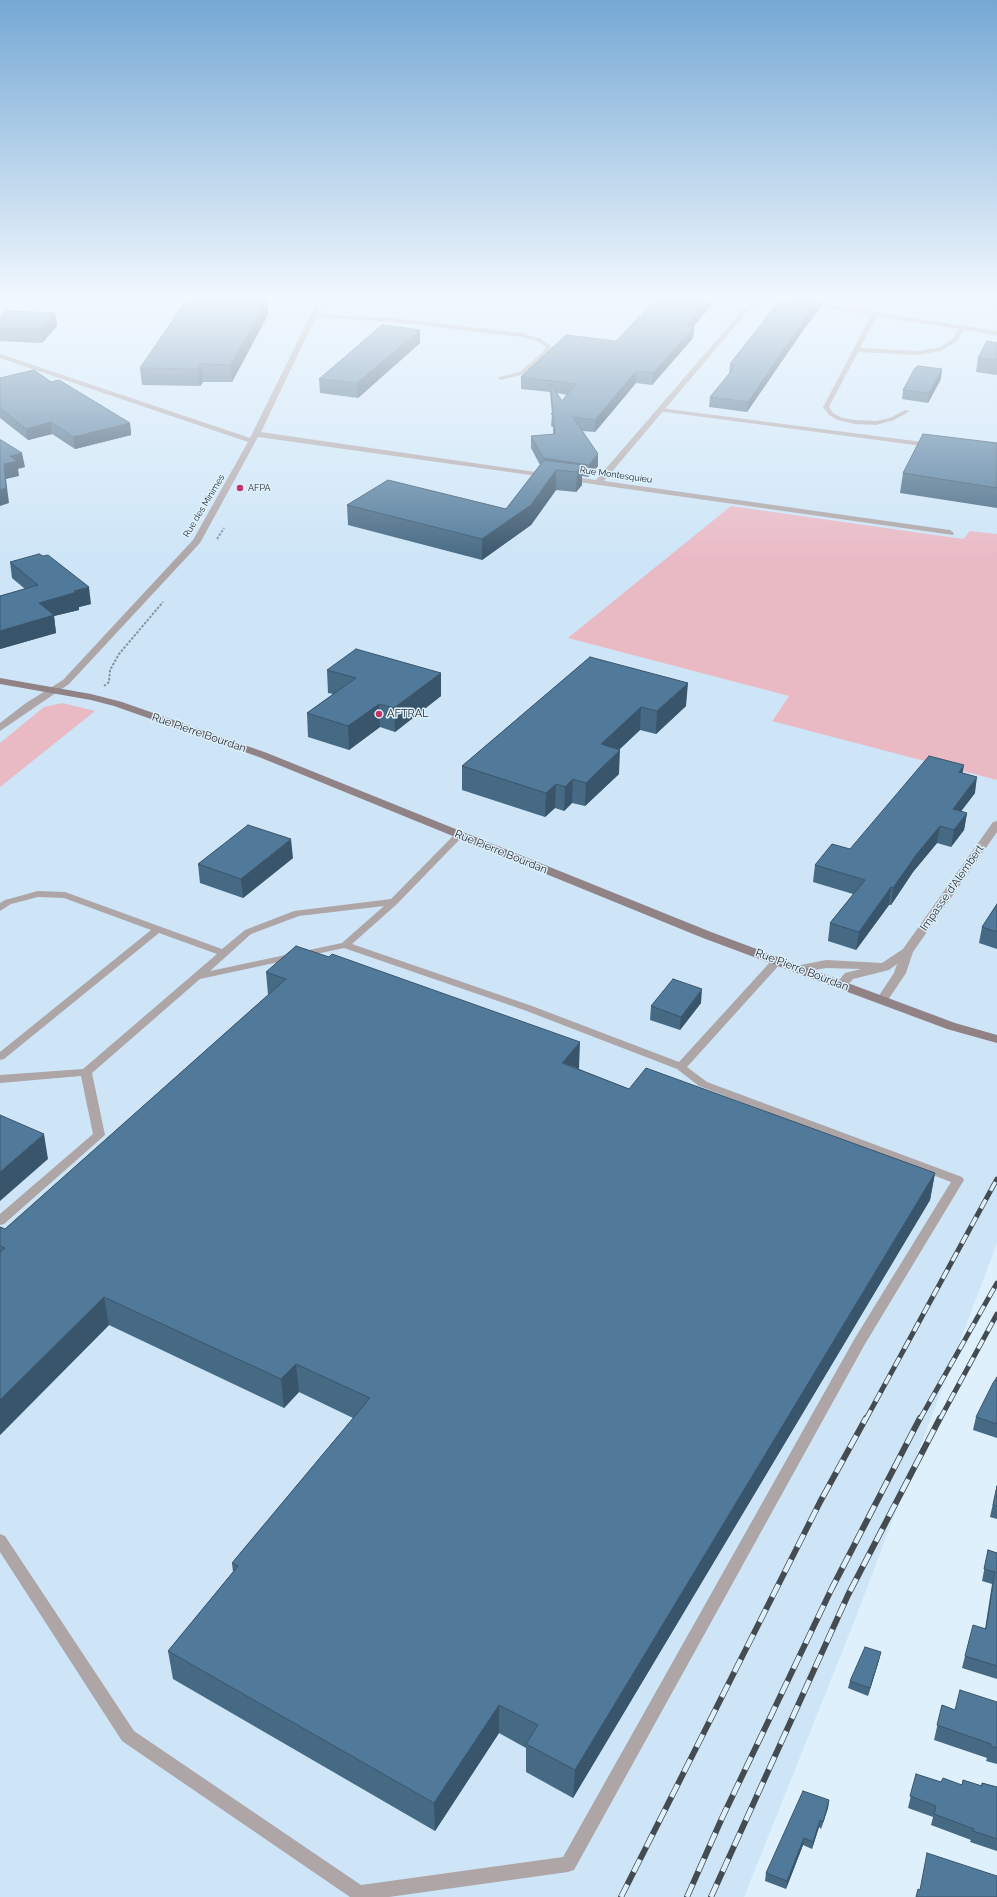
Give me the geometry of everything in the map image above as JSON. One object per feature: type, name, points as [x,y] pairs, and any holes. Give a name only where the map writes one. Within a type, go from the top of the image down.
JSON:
[{"type":"street","name":"Rue Montesquieu","points":[[96,387],[254,437],[598,483],[950,533]]},
{"type":"street","name":"Rue des Minimes","points":[[0,728],[30,705],[66,682],[196,541],[254,437],[279,387]]},
{"type":"street","points":[[598,483],[680,387]]},
{"type":"street","name":"Rue Pierre Bourdan","points":[[0,681],[54,690],[118,704],[263,755],[707,935],[951,1026],[997,1039]]},
{"type":"street","name":"Impasse d'Alembert","points":[[882,1000],[900,973],[907,952],[997,824]]},
{"type":"street","name":"Impasse d'Alembert","points":[[841,985],[849,976],[885,966],[907,952]]},
{"type":"street","points":[[800,969],[826,964],[885,966]]},
{"type":"lane","points":[[837,387],[826,407],[831,414],[840,419],[856,422],[876,423],[892,419],[908,411]]},
{"type":"lane","points":[[660,410],[940,446]]},
{"type":"lane","points":[[197,976],[345,945],[394,902],[459,835]]},
{"type":"lane","points":[[0,908],[8,902],[38,894],[65,895],[224,953]]},
{"type":"lane","points":[[0,1079],[86,1072],[248,932],[297,913],[394,902]]},
{"type":"lane","points":[[0,1057],[158,929]]},
{"type":"lane","points":[[0,1540],[128,1736],[359,1893],[568,1864],[860,1341],[958,1180],[703,1084],[681,1067],[528,1008],[345,945]]},
{"type":"lane","points":[[681,1067],[777,961]]},
{"type":"lane","points":[[0,1221],[99,1135],[86,1072]]},
{"type":"shaded area","points":[[0,387],[997,387],[997,534],[970,531],[963,539],[569,638],[789,696],[772,720],[997,780],[997,1243],[854,1622],[744,1897],[0,1897]]},
{"type":"shaded area","points":[[731,506],[963,539],[970,531],[997,534],[997,780],[772,721],[789,696],[568,638]]},
{"type":"shaded area","points":[[62,703],[95,711],[0,787],[0,743],[44,707]]},
{"type":"building","points":[[0,387],[70,387],[130,423],[73,437],[51,422],[26,429],[0,408]]},
{"type":"building","points":[[550,387],[552,387],[562,401],[574,387],[623,387],[595,420],[573,417],[598,454],[589,465],[543,458],[531,436],[555,434],[553,415],[551,414],[553,412]]},
{"type":"building","points":[[719,387],[759,387],[748,402],[710,397]]},
{"type":"building","points":[[905,387],[933,387],[929,393],[903,390]]},
{"type":"building","points":[[923,434],[997,443],[997,488],[903,473]]},
{"type":"building","points":[[0,440],[22,453],[10,456],[17,461],[4,464],[6,488],[0,490]]},
{"type":"building","points":[[544,460],[582,465],[577,472],[556,470],[531,505],[482,539],[347,505],[388,480],[506,509]]},
{"type":"building","points":[[39,554],[43,556],[48,555],[89,587],[39,603],[54,615],[0,631],[0,596],[38,585],[10,562]]},
{"type":"building","points":[[356,649],[441,673],[394,708],[379,704],[348,726],[307,713],[356,678],[327,670]]},
{"type":"building","points":[[590,657],[688,683],[657,711],[641,707],[601,744],[620,750],[586,783],[573,779],[565,787],[556,784],[546,793],[462,766]]},
{"type":"building","points":[[929,756],[964,765],[959,772],[977,777],[953,809],[967,813],[954,830],[940,826],[916,855],[893,888],[891,887],[859,932],[830,923],[865,880],[815,865],[832,844],[850,849]]},
{"type":"building","points":[[248,825],[291,839],[241,879],[198,864]]},
{"type":"building","points":[[997,904],[997,932],[982,927]]},
{"type":"building","points":[[296,946],[329,957],[332,954],[580,1042],[562,1063],[629,1089],[646,1068],[935,1173],[575,1770],[526,1744],[538,1725],[499,1705],[434,1803],[168,1651],[238,1566],[232,1563],[370,1398],[296,1364],[281,1379],[104,1297],[0,1400],[0,1252],[5,1248],[0,1246],[0,1227],[5,1229],[286,979],[266,972]]},
{"type":"building","points":[[673,979],[702,989],[681,1017],[651,1006]]},
{"type":"building","points":[[0,1115],[44,1134],[0,1172]]},
{"type":"building","points":[[997,1377],[997,1424],[976,1417]]},
{"type":"building","points":[[997,1486],[997,1506],[993,1505]]},
{"type":"building","points":[[988,1550],[997,1553],[997,1666],[965,1656],[973,1625],[986,1629],[995,1572],[984,1569]]},
{"type":"building","points":[[865,1647],[881,1652],[870,1688],[850,1681]]},
{"type":"building","points":[[960,1690],[997,1702],[997,1748],[990,1746],[991,1744],[937,1725],[942,1705],[955,1710]]},
{"type":"building","points":[[916,1774],[941,1782],[943,1778],[962,1785],[963,1780],[982,1786],[982,1783],[997,1787],[997,1839],[973,1831],[974,1829],[934,1814],[936,1806],[910,1796]]},
{"type":"building","points":[[803,1791],[829,1800],[823,1822],[820,1820],[813,1842],[804,1838],[787,1881],[766,1873]]},
{"type":"building","points":[[927,1853],[997,1876],[997,1897],[916,1897],[918,1889],[920,1890]]},
{"type":"railway","points":[[866,1419],[997,1179]]},
{"type":"railway","points":[[920,1419],[997,1283]]},
{"type":"railway","points":[[940,1419],[997,1314]]},
{"type":"railway","points":[[621,1897],[820,1502],[866,1418]]},
{"type":"railway","points":[[687,1897],[722,1818],[832,1588],[920,1418]]},
{"type":"railway","points":[[711,1897],[848,1595],[940,1418]]},
{"type":"place","name":"AFPA","points":[[240,488]]},
{"type":"place","name":"AFTRAL","points":[[379,714]]}]
